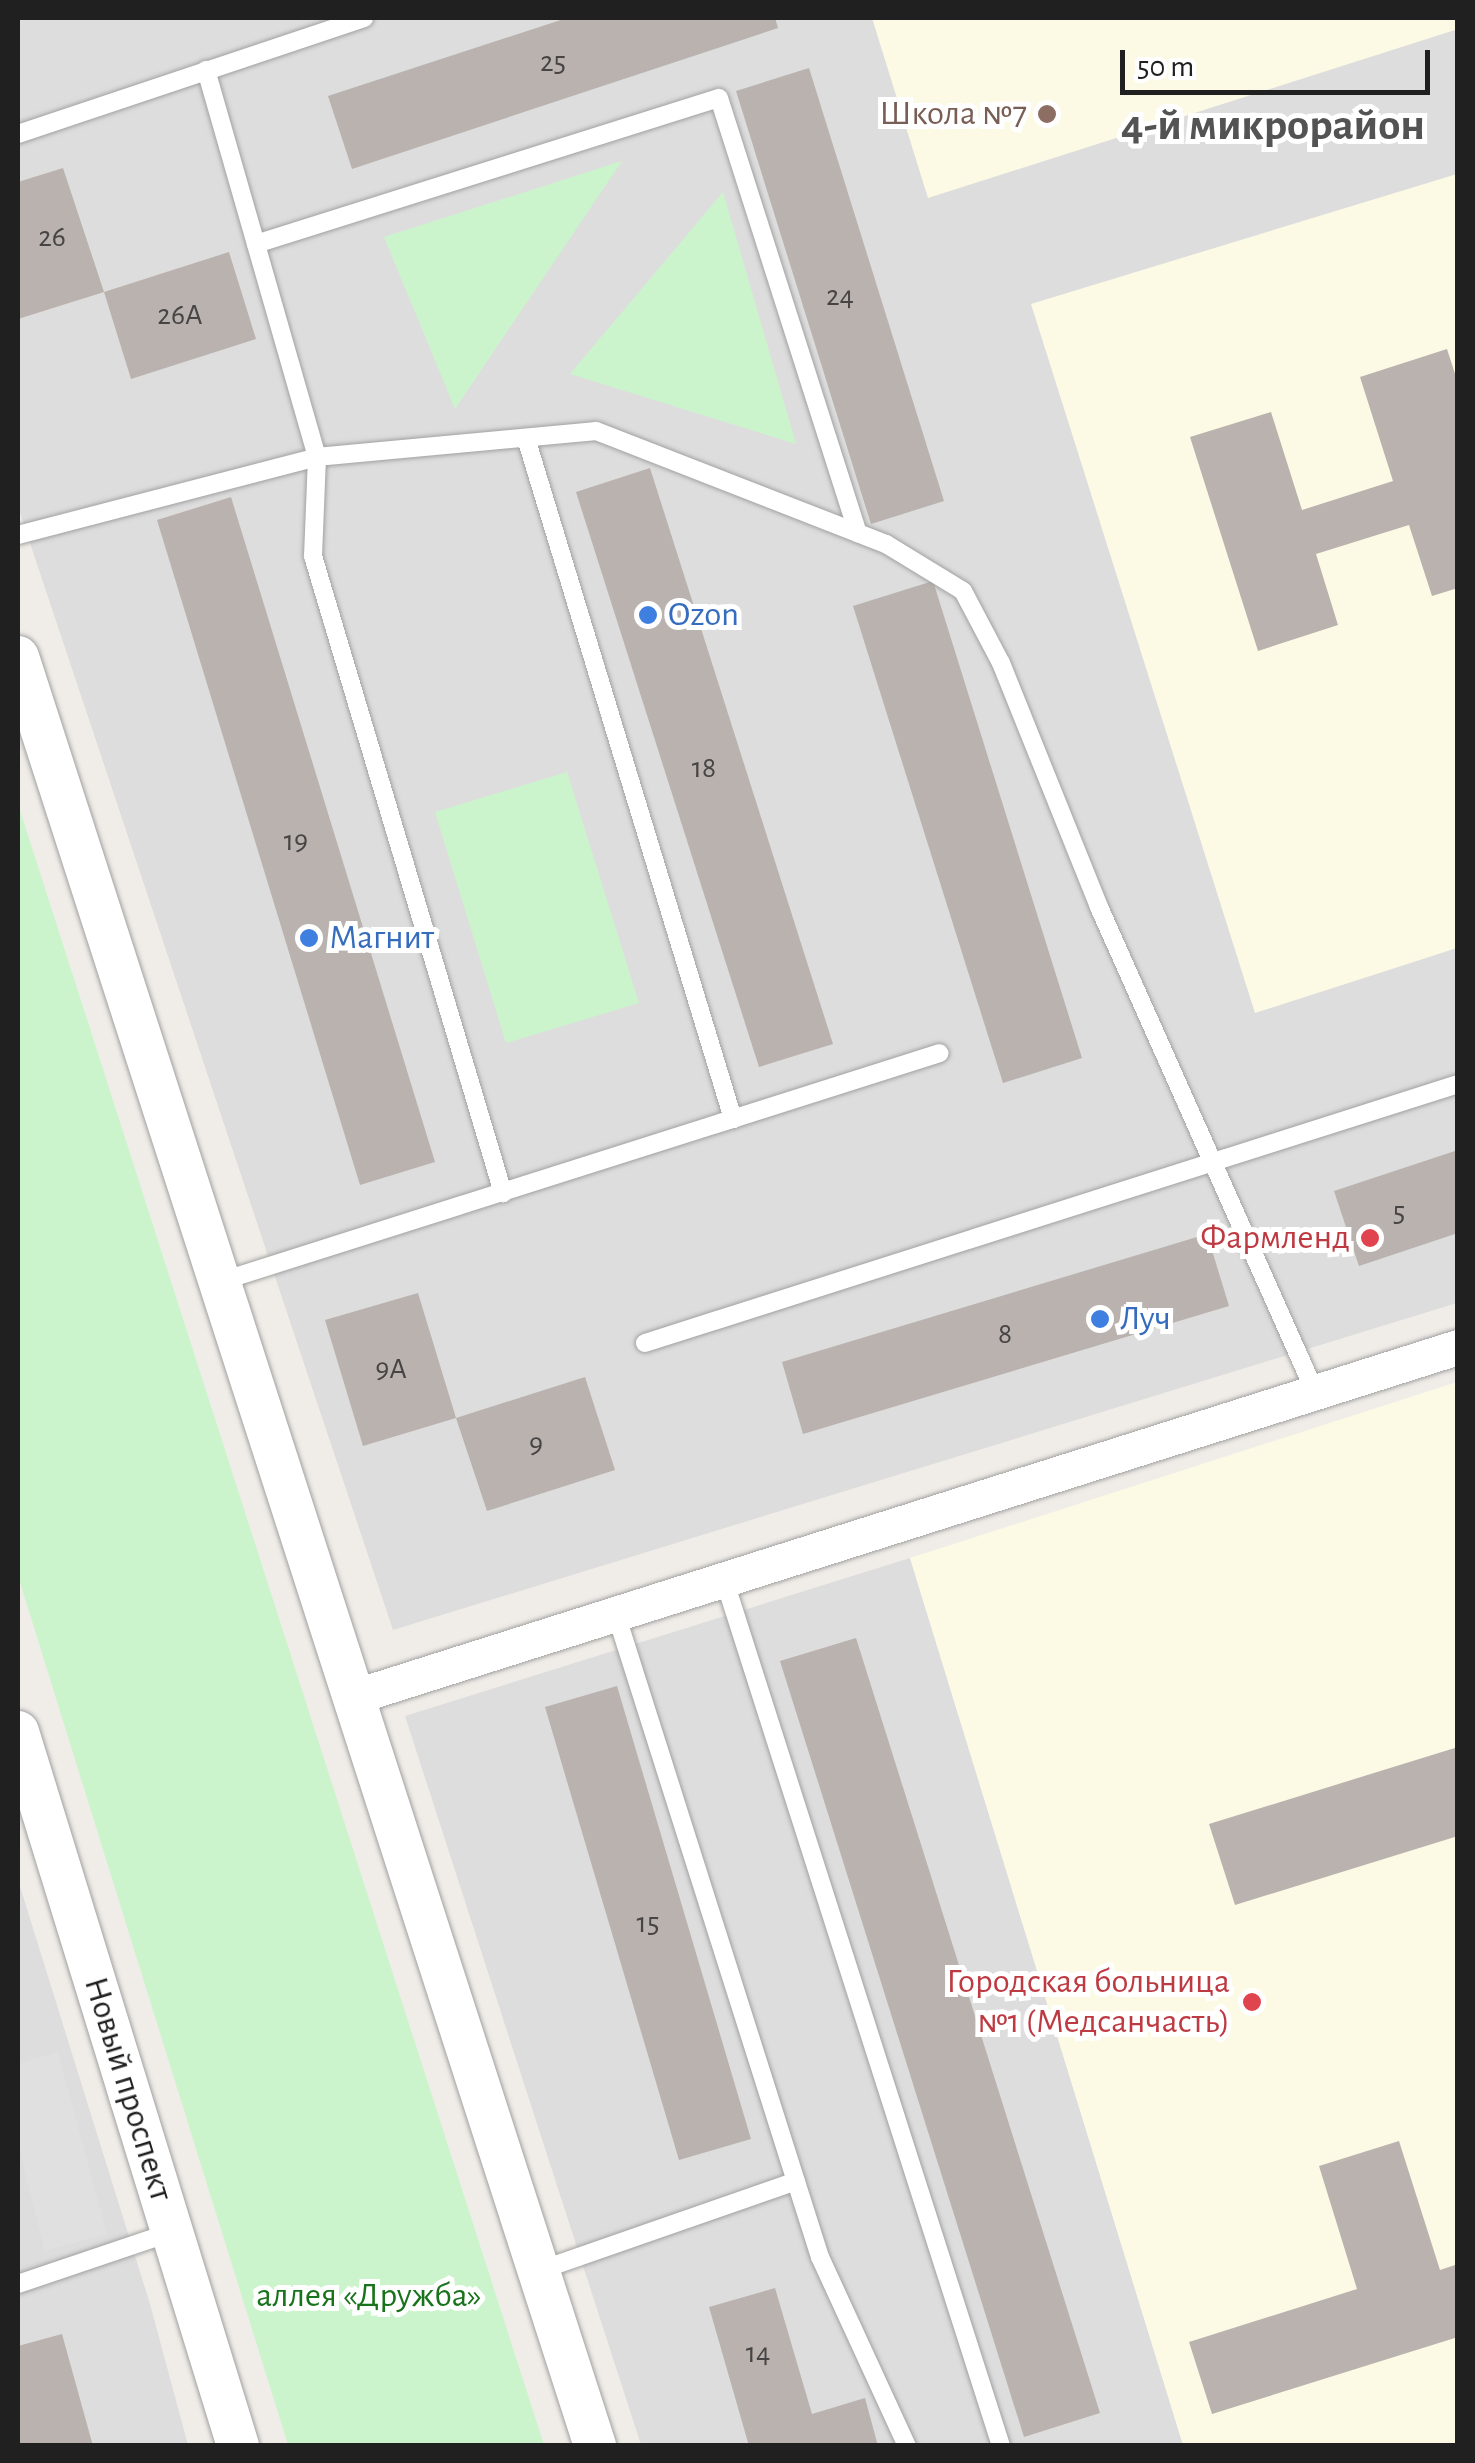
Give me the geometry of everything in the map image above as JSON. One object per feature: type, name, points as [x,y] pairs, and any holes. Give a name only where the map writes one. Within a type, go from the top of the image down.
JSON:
[{"type":"street","points":[[18,658],[595,2446]]},
{"type":"street","points":[[353,1697],[1458,1346]]},
{"type":"street","name":"Новый проспект","points":[[18,1732],[238,2446]]},
{"type":"lane","points":[[18,134],[364,18]]},
{"type":"lane","points":[[206,70],[317,457],[314,556],[502,1193]]},
{"type":"lane","points":[[256,244],[719,98],[858,533]]},
{"type":"lane","points":[[18,536],[317,457],[596,431],[858,533],[964,591],[1001,663],[1099,907],[1315,1392]]},
{"type":"lane","points":[[526,438],[733,1119]]},
{"type":"lane","points":[[219,1282],[940,1053]]},
{"type":"lane","points":[[645,1343],[1458,1084]]},
{"type":"lane","points":[[724,1579],[1001,2446]]},
{"type":"lane","points":[[616,1614],[820,2257],[907,2446]]},
{"type":"lane","points":[[538,2270],[796,2181]]},
{"type":"lane","points":[[18,2284],[172,2232]]},
{"type":"shaded area","points":[[18,18],[1457,18],[1457,1303],[393,1630],[18,507]]},
{"type":"shaded area","name":"Школа №7","points":[[872,18],[1457,18],[1458,29],[928,198]]},
{"type":"shaded area","points":[[1457,174],[1457,948],[1255,1013],[1031,304]]},
{"type":"shaded area","name":"Городская больница №1 (Медсанчасть)","points":[[1457,1382],[1457,2445],[1183,2445],[910,1558]]},
{"type":"shaded area","points":[[910,1558],[1183,2445],[641,2445],[405,1716]]},
{"type":"shaded area","points":[[18,1880],[150,2304],[188,2445],[18,2445]]},
{"type":"shaded area","points":[[58,2052],[107,2234],[45,2251],[18,2145],[18,2064]]},
{"type":"green space","points":[[622,161],[455,409],[384,237]]},
{"type":"green space","points":[[723,192],[796,444],[570,374]]},
{"type":"green space","points":[[567,772],[639,1003],[506,1043],[435,812]]},
{"type":"green space","name":"аллея «Дружба»","points":[[18,804],[544,2445],[288,2445],[18,1576]]},
{"type":"building","points":[[567,18],[775,18],[778,28],[352,169],[328,96]]},
{"type":"building","points":[[809,68],[944,501],[871,524],[736,91]]},
{"type":"building","points":[[63,168],[104,292],[18,319],[18,182]]},
{"type":"building","points":[[229,252],[256,339],[131,379],[104,292]]},
{"type":"building","points":[[1447,349],[1458,383],[1458,588],[1432,596],[1409,525],[1316,554],[1338,625],[1258,651],[1190,437],[1271,412],[1302,510],[1393,481],[1360,377]]},
{"type":"building","points":[[650,468],[833,1044],[759,1067],[576,492]]},
{"type":"building","points":[[231,497],[435,1162],[360,1185],[157,520]]},
{"type":"building","points":[[933,581],[1082,1058],[1003,1083],[853,606]]},
{"type":"building","points":[[1458,1150],[1458,1233],[1359,1266],[1334,1191]]},
{"type":"building","points":[[1207,1234],[1229,1306],[803,1434],[782,1362]]},
{"type":"building","points":[[418,1293],[456,1418],[363,1446],[325,1320]]},
{"type":"building","points":[[585,1377],[615,1470],[487,1511],[456,1418]]},
{"type":"building","points":[[856,1638],[1100,2413],[1024,2437],[780,1661]]},
{"type":"building","points":[[617,1686],[751,2139],[679,2160],[545,1707]]},
{"type":"building","points":[[1458,1747],[1458,1836],[1235,1905],[1209,1824]]},
{"type":"building","points":[[1399,2141],[1440,2270],[1458,2264],[1458,2337],[1212,2414],[1189,2342],[1357,2289],[1319,2166]]},
{"type":"building","points":[[775,2288],[812,2414],[865,2398],[878,2446],[749,2446],[709,2307]]},
{"type":"building","points":[[62,2334],[93,2446],[18,2446],[18,2346]]},
{"type":"place","name":"Школа №7","points":[[1047,114]]},
{"type":"place","name":"Ozon","points":[[648,615]]},
{"type":"place","name":"Магнит","points":[[309,938]]},
{"type":"place","name":"Фармленд","points":[[1370,1238]]},
{"type":"place","name":"Луч","points":[[1100,1319]]},
{"type":"place","name":"Городская больница №1 (Медсанчасть)","points":[[1252,2002]]},
{"type":"district","name":"4-й микрорайон","points":[[1273,126]]}]
